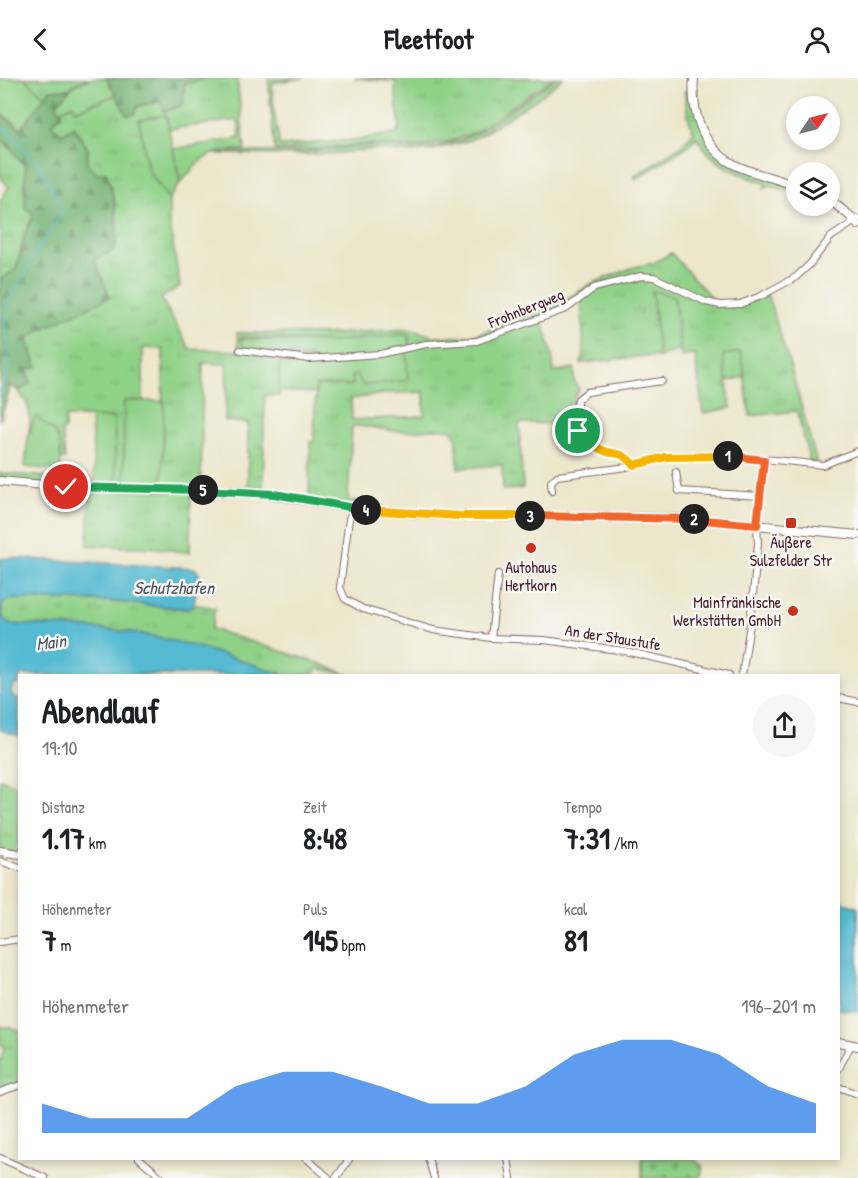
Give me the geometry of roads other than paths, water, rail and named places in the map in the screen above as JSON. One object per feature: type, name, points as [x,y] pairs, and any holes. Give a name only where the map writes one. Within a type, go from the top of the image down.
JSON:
[{"type":"main road","points":[[0,481],[66,487],[274,494],[353,508],[460,516],[682,518],[858,535]]},
{"type":"main road","points":[[0,851],[18,854]]},
{"type":"main road","points":[[840,1042],[855,1045]]},
{"type":"street","points":[[694,78],[693,98],[697,119],[706,139],[716,151],[733,164],[786,183]]},
{"type":"street","points":[[840,208],[857,222]]},
{"type":"street","name":"Frohnbergweg","points":[[240,350],[309,359],[380,354],[426,344],[477,341],[562,311],[594,288],[641,276],[654,277],[706,302],[720,305],[740,304],[761,296],[796,277],[809,265],[831,237],[857,222]]},
{"type":"street","points":[[634,465],[627,457],[619,453],[601,450],[583,440],[578,431],[576,405],[578,399],[587,392],[662,381]]},
{"type":"street","points":[[552,491],[551,482],[557,476],[678,456],[726,455],[823,465],[858,451]]},
{"type":"street","points":[[742,674],[750,624],[764,460]]},
{"type":"street","points":[[676,472],[679,491],[761,496]]},
{"type":"street","name":"An der Staustufe","points":[[353,508],[349,519],[340,582],[341,592],[345,599],[363,609],[433,630],[490,638],[544,640],[626,651],[725,674]]},
{"type":"street","points":[[490,638],[498,574]]},
{"type":"street","points":[[840,698],[858,702]]},
{"type":"street","points":[[0,861],[18,867]]},
{"type":"street","points":[[0,942],[18,939]]},
{"type":"street","points":[[840,1067],[855,1045]]},
{"type":"street","points":[[0,1092],[18,1086]]},
{"type":"street","points":[[840,1088],[858,1094]]},
{"type":"street","points":[[0,1158],[45,1178]]},
{"type":"street","points":[[141,1160],[162,1178]]},
{"type":"street","points":[[308,1160],[329,1178]]},
{"type":"street","points":[[336,1178],[349,1160]]},
{"type":"street","points":[[429,1160],[434,1178]]},
{"type":"street","points":[[508,1160],[511,1178]]},
{"type":"water","points":[[0,559],[194,568],[199,573],[194,604],[189,609],[106,601],[12,599],[4,602],[2,615],[10,624],[114,630],[188,644],[280,674],[18,674],[18,684],[14,685],[11,692],[18,698],[18,736],[0,730]]},
{"type":"water","points":[[840,900],[858,908],[858,1012],[840,1009]]},
{"type":"waterway","points":[[0,125],[20,143],[36,163],[62,209],[62,214],[33,257],[20,284],[8,301],[4,319],[9,354],[7,373],[0,395]]},
{"type":"place","name":"Äußere Sulzfelder Str","points":[[791,523]]},
{"type":"place","name":"Autohaus Hertkorn","points":[[531,548]]},
{"type":"place","name":"Mainfränkische Werkstätten GmbH","points":[[793,611]]},
{"type":"water label","name":"Schutzhafen","points":[[174,587]]},
{"type":"water label","name":"Main","points":[[51,642]]}]
